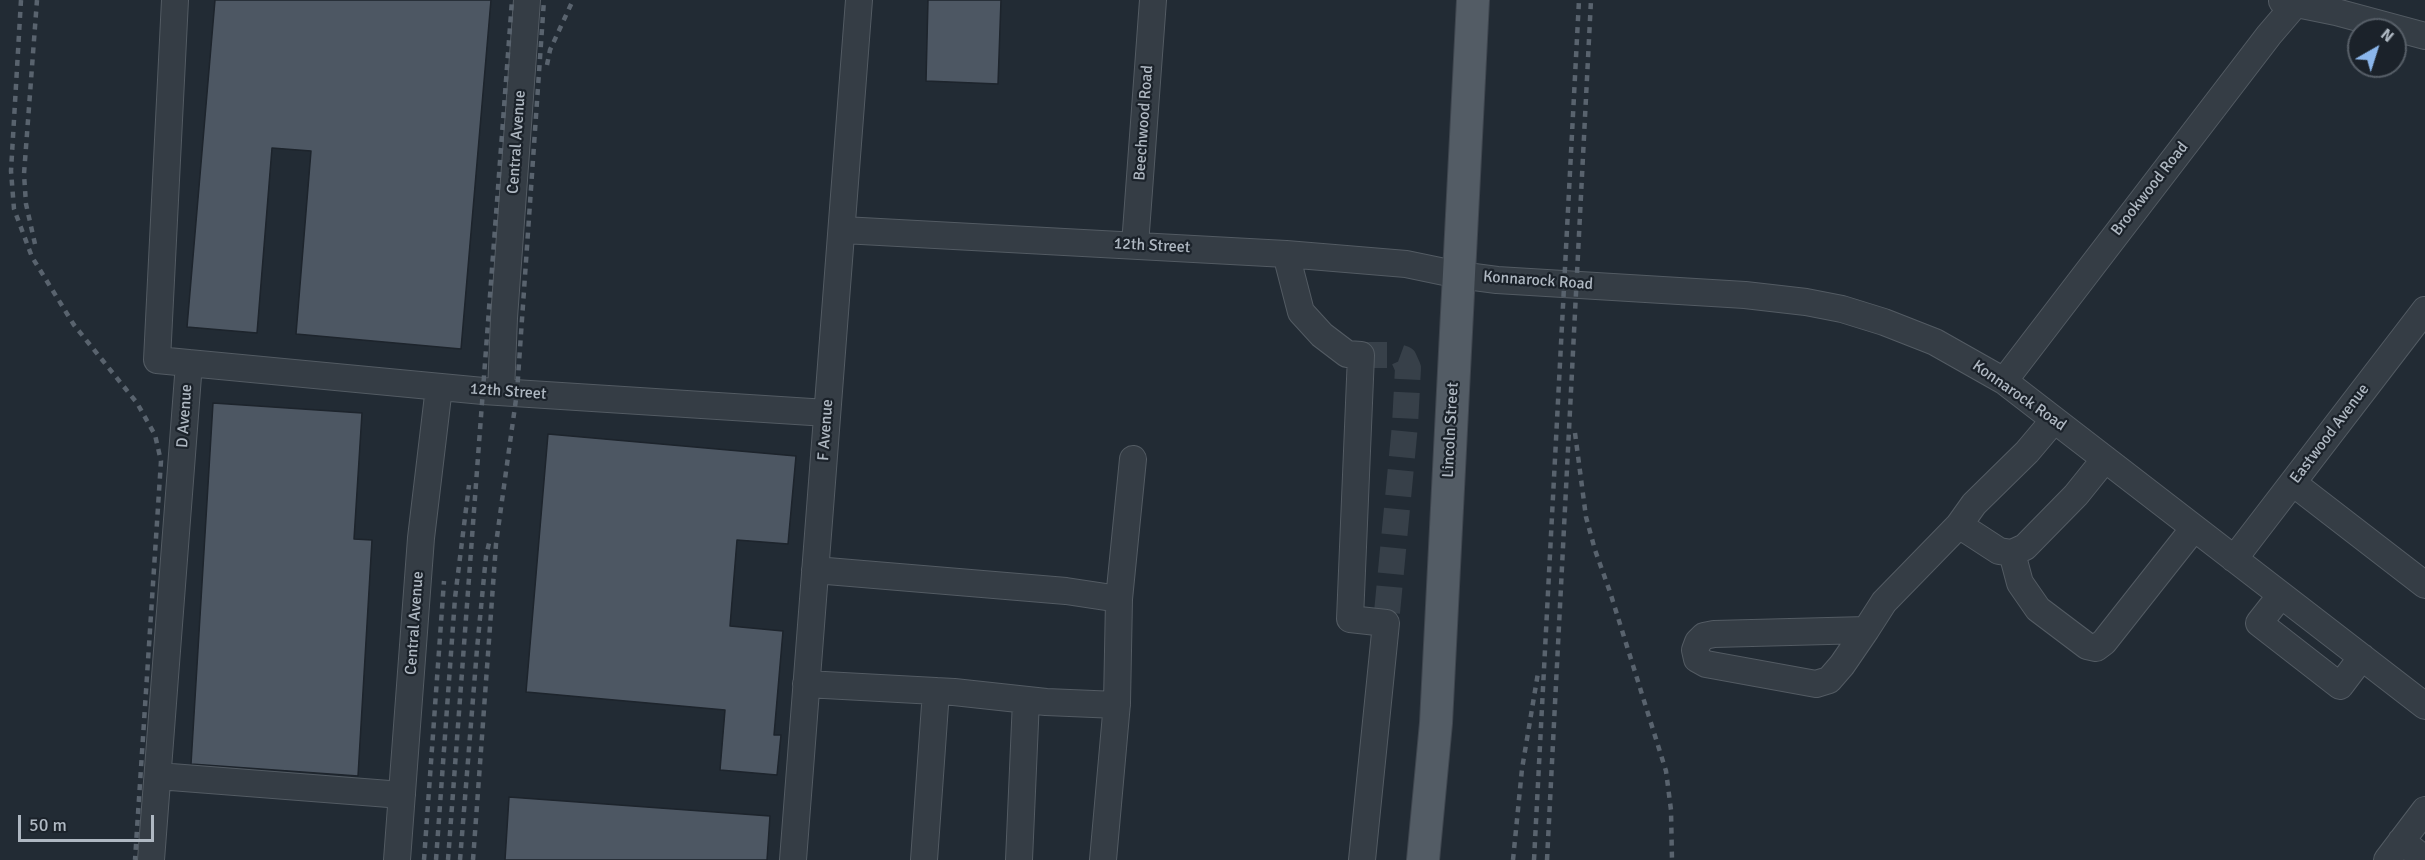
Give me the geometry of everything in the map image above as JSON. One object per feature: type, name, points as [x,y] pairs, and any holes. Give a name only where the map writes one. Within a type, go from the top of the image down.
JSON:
[{"type":"main road","name":"Lincoln Street","points":[[1423,860],[1436,723],[1473,0]]},
{"type":"street","name":"D Avenue","points":[[151,860],[189,363],[157,360],[176,0]]},
{"type":"street","name":"Central Avenue","points":[[501,392],[504,318],[527,0]]},
{"type":"street","name":"F Avenue","points":[[793,860],[859,0]]},
{"type":"street","name":"Beechwood Road","points":[[1135,245],[1153,0]]},
{"type":"street","points":[[2291,1],[2425,36]]},
{"type":"street","name":"Brookwood Road","points":[[2004,381],[2291,1]]},
{"type":"street","name":"12th Street","points":[[843,230],[1286,254],[1406,264],[1459,275]]},
{"type":"street","points":[[1286,254],[1301,312],[1322,335],[1347,354],[1361,355],[1350,620],[1386,623],[1362,860]]},
{"type":"street","name":"Konnarock Road","points":[[1459,275],[1497,280],[1745,295],[1806,302],[1842,309],[1913,332],[1960,355],[2004,381],[2425,706]]},
{"type":"street","name":"Eastwood Avenue","points":[[2234,559],[2425,310]]},
{"type":"street","name":"12th Street","points":[[189,363],[501,392],[827,413]]},
{"type":"street","name":"Central Avenue","points":[[397,860],[421,538],[439,387]]},
{"type":"street","points":[[1866,630],[1714,634],[1704,636],[1698,642],[1695,650],[1697,659],[1706,664],[1816,684],[1829,680],[1842,665],[1866,630],[1884,602],[1959,525],[1974,504],[2027,452],[2054,420]]},
{"type":"street","points":[[1103,860],[1117,705],[1119,599],[1133,459]]},
{"type":"street","points":[[1959,525],[1999,551],[2012,553],[2025,547],[2069,502],[2105,459]]},
{"type":"street","points":[[2293,483],[2425,585]]},
{"type":"street","points":[[2012,553],[2020,584],[2038,609],[2087,646],[2096,648],[2104,642],[2194,528]]},
{"type":"street","points":[[815,570],[1066,591],[1119,599]]},
{"type":"street","points":[[2281,595],[2259,623],[2340,686],[2362,657]]},
{"type":"street","points":[[806,684],[1117,705]]},
{"type":"street","points":[[924,860],[936,692]]},
{"type":"street","points":[[1019,860],[1026,700]]},
{"type":"street","points":[[158,776],[402,795]]},
{"type":"street","points":[[2425,810],[2394,850],[2425,859]]},
{"type":"building","points":[[215,0],[491,0],[461,349],[296,334],[311,151],[272,148],[257,333],[187,327]]},
{"type":"building","points":[[928,0],[1001,0],[998,84],[926,81]]},
{"type":"building","points":[[213,403],[362,413],[354,539],[372,540],[358,776],[191,764]]},
{"type":"building","points":[[548,434],[796,456],[788,544],[737,540],[730,626],[783,631],[774,735],[781,735],[777,775],[720,770],[725,710],[526,692]]},
{"type":"building","points":[[509,797],[770,816],[767,860],[505,860]]},
{"type":"tunnel","points":[[1361,355],[1393,355],[1404,359],[1408,368],[1405,425],[1386,623]]},
{"type":"railway","points":[[21,0],[11,171],[14,209],[32,257],[74,325],[137,403],[155,435],[161,461],[135,860]]},
{"type":"railway","points":[[35,244],[26,204],[24,174],[37,0]]},
{"type":"railway","points":[[448,860],[512,0]]},
{"type":"railway","points":[[473,860],[496,544],[517,392],[544,0]]},
{"type":"railway","points":[[547,65],[550,50],[573,0]]},
{"type":"railway","points":[[1534,860],[1579,0]]},
{"type":"railway","points":[[1547,860],[1591,0]]},
{"type":"railway","points":[[1575,433],[1586,517],[1666,771],[1671,810],[1672,860]]},
{"type":"railway","points":[[436,860],[455,598],[469,485]]},
{"type":"railway","points":[[460,860],[477,649],[486,556],[490,539]]},
{"type":"railway","points":[[424,860],[444,581]]},
{"type":"railway","points":[[1513,860],[1522,769],[1538,673]]}]
